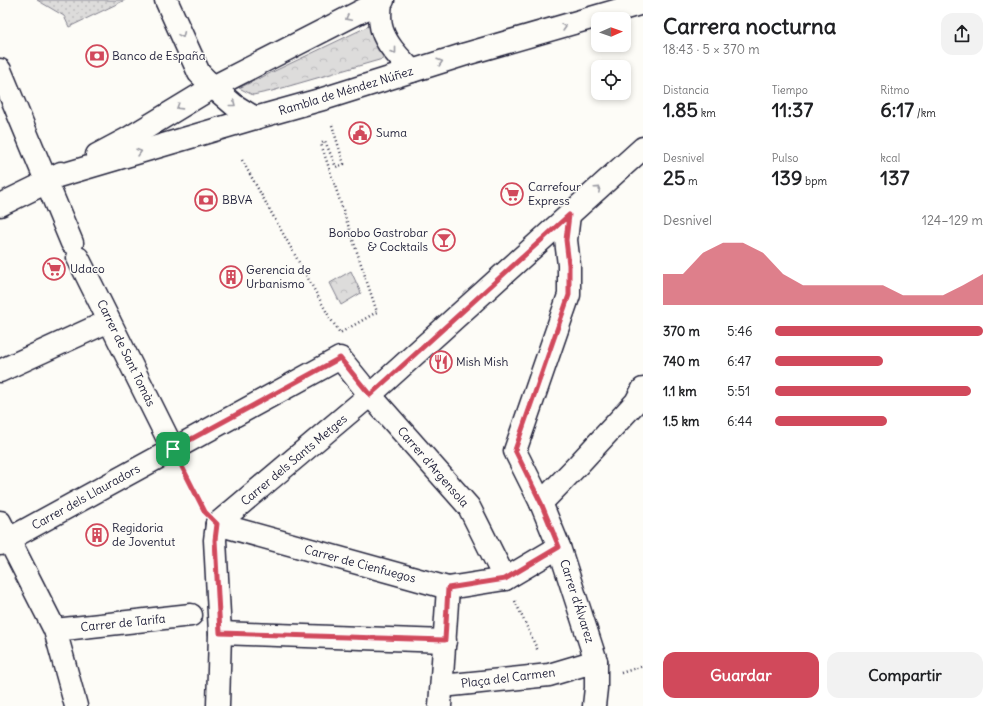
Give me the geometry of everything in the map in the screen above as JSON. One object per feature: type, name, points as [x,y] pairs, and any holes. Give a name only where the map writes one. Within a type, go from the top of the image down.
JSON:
[{"type":"street","points":[[166,0],[199,73],[234,105],[255,118]]},
{"type":"street","points":[[382,1],[380,20],[382,30],[388,44],[412,71]]},
{"type":"street","name":"Rambla de Méndez Núñez","points":[[0,205],[130,138],[213,87],[382,1]]},
{"type":"street","name":"Rambla de Méndez Núñez","points":[[47,181],[412,71],[602,6],[643,3]]},
{"type":"street","name":"Carrer de Sant Tomàs","points":[[0,70],[75,250],[173,449]]},
{"type":"street","name":"Carrer dels Sants Metges","points":[[217,524],[370,395],[643,148]]},
{"type":"street","name":"Carrer d'Álvarez","points":[[569,215],[566,240],[569,265],[569,295],[515,450],[541,503],[559,547],[596,662]]},
{"type":"street","points":[[0,371],[109,320]]},
{"type":"street","name":"Carrer d'Argensola","points":[[340,358],[370,395],[469,507],[505,579]]},
{"type":"street","name":"Carrer dels Llauradors","points":[[3,535],[173,449],[340,358]]},
{"type":"street","points":[[541,503],[636,402],[643,389]]},
{"type":"street","points":[[217,524],[215,540],[220,633],[218,706]]},
{"type":"street","name":"Carrer de Cienfuegos","points":[[217,524],[448,588],[505,579]]},
{"type":"street","points":[[3,535],[55,630],[76,706]]},
{"type":"street","points":[[505,579],[559,547]]},
{"type":"street","points":[[441,696],[448,588]]},
{"type":"street","name":"Carrer de Tarifa","points":[[55,630],[191,615]]},
{"type":"street","points":[[220,633],[445,640]]},
{"type":"street","points":[[594,706],[596,662]]},
{"type":"street","name":"Plaça del Carmen","points":[[441,696],[549,675],[596,662]]},
{"type":"path","points":[[242,160],[330,318],[340,333],[377,312],[321,144],[325,142],[336,167],[344,164],[332,125]]},
{"type":"path","points":[[173,449],[205,512],[217,524]]},
{"type":"path","points":[[505,579],[549,675]]},
{"type":"green space","points":[[37,0],[125,0],[69,27],[64,16]]},
{"type":"green space","points":[[371,25],[386,58],[272,91],[253,95],[239,88]]},
{"type":"green space","points":[[351,271],[361,293],[341,305],[330,283]]},
{"type":"place","name":"Banco de España","points":[[97,56]]},
{"type":"place","name":"Suma","points":[[360,133]]},
{"type":"place","name":"Carrefour Express","points":[[512,194]]},
{"type":"place","name":"BBVA","points":[[206,200]]},
{"type":"place","name":"Bonobo Gastrobar & Cocktails","points":[[444,240]]},
{"type":"place","name":"Udaco","points":[[54,269]]},
{"type":"place","name":"Gerencia de Urbanismo","points":[[231,277]]},
{"type":"place","name":"Mish Mish","points":[[441,362]]},
{"type":"place","name":"Regidoria de Joventut","points":[[97,535]]},
{"type":"route","points":[[569,215],[566,240],[569,265],[569,295],[515,450],[541,503],[559,547],[505,579],[448,588],[445,640],[220,633],[220,609],[215,540],[217,524],[205,512],[173,449],[340,358],[370,395],[569,215]]}]
